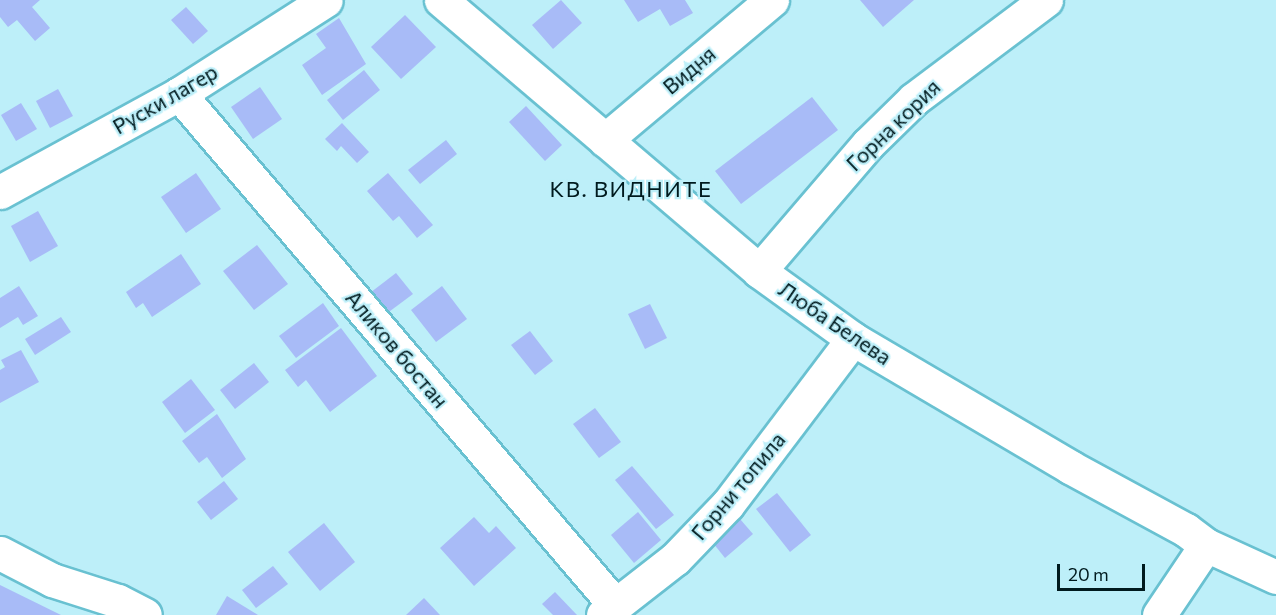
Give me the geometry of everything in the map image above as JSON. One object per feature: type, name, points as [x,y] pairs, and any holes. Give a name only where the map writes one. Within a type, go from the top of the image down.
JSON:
[{"type":"street","name":"Руски лагер","points":[[0,192],[178,94],[326,0]]},
{"type":"street","name":"Люба Белева","points":[[441,0],[759,271],[853,339],[1070,467],[1186,530],[1206,545],[1276,577]]},
{"type":"street","name":"Видня","points":[[605,140],[772,0]]},
{"type":"street","name":"Горна кория","points":[[759,271],[868,144],[914,99],[1046,0]]},
{"type":"street","name":"Аликов бостан","points":[[178,94],[609,610]]},
{"type":"street","name":"Горни топила","points":[[609,610],[675,559],[728,504],[853,339]]},
{"type":"street","points":[[1159,615],[1206,545]]},
{"type":"street","points":[[0,553],[52,580],[118,601],[145,615]]},
{"type":"building","points":[[0,0],[40,0],[32,7],[50,28],[35,41],[17,20],[8,27],[0,17]]},
{"type":"building","points":[[561,0],[582,23],[553,49],[532,25]]},
{"type":"building","points":[[624,0],[685,0],[693,13],[670,26],[660,9],[638,22]]},
{"type":"building","points":[[860,0],[914,0],[883,27]]},
{"type":"building","points":[[186,7],[208,31],[193,44],[171,20]]},
{"type":"building","points":[[405,15],[436,47],[401,79],[371,47]]},
{"type":"building","points":[[339,18],[366,64],[322,95],[302,65],[326,48],[316,34]]},
{"type":"building","points":[[364,70],[380,90],[343,120],[327,100]]},
{"type":"building","points":[[260,87],[282,119],[253,139],[231,107]]},
{"type":"building","points":[[58,89],[73,116],[50,128],[36,101]]},
{"type":"building","points":[[812,97],[838,130],[741,204],[715,171]]},
{"type":"building","points":[[21,103],[37,129],[16,141],[1,115]]},
{"type":"building","points":[[526,106],[562,145],[545,161],[509,122]]},
{"type":"building","points":[[342,123],[369,152],[357,163],[341,146],[337,151],[325,139]]},
{"type":"building","points":[[446,140],[457,154],[420,184],[408,170]]},
{"type":"building","points":[[196,173],[221,209],[186,233],[161,197]]},
{"type":"building","points":[[388,173],[433,225],[417,238],[399,216],[393,221],[367,191]]},
{"type":"building","points":[[38,211],[58,246],[30,262],[11,226]]},
{"type":"building","points":[[257,245],[288,284],[254,310],[223,271]]},
{"type":"building","points":[[181,254],[201,284],[152,317],[143,303],[136,308],[126,292]]},
{"type":"building","points":[[396,273],[413,294],[378,320],[362,299]]},
{"type":"building","points":[[19,286],[38,316],[23,325],[18,317],[0,328],[0,298]]},
{"type":"building","points":[[442,286],[467,319],[436,342],[411,310]]},
{"type":"building","points":[[323,303],[339,326],[296,358],[279,336]]},
{"type":"building","points":[[650,304],[667,338],[645,349],[628,314]]},
{"type":"building","points":[[61,317],[71,332],[35,355],[25,339]]},
{"type":"building","points":[[341,328],[377,376],[330,412],[306,380],[298,387],[285,370]]},
{"type":"building","points":[[530,331],[553,361],[535,375],[511,345]]},
{"type":"building","points":[[21,350],[39,382],[0,403],[0,370],[5,367],[1,360]]},
{"type":"building","points":[[254,363],[269,382],[235,409],[220,390]]},
{"type":"building","points":[[191,379],[215,410],[185,433],[162,402]]},
{"type":"building","points":[[595,408],[621,442],[599,458],[573,424]]},
{"type":"building","points":[[217,414],[246,459],[222,478],[207,457],[199,463],[182,441]]},
{"type":"building","points":[[632,466],[674,515],[656,529],[615,480]]},
{"type":"building","points":[[224,481],[238,499],[211,520],[197,502]]},
{"type":"building","points":[[777,493],[811,535],[790,552],[756,509]]},
{"type":"building","points":[[638,512],[661,540],[634,563],[611,535]]},
{"type":"building","points":[[474,517],[489,533],[496,526],[516,548],[474,586],[440,548]]},
{"type":"building","points":[[740,519],[753,534],[725,558],[713,543]]},
{"type":"building","points":[[324,523],[355,562],[320,591],[288,552]]},
{"type":"building","points":[[273,566],[288,584],[256,608],[242,590]]},
{"type":"building","points":[[0,585],[61,615],[0,615]]},
{"type":"building","points":[[555,592],[577,615],[553,615],[542,604]]},
{"type":"building","points":[[227,596],[258,615],[216,615]]},
{"type":"building","points":[[424,598],[440,615],[406,615]]},
{"type":"district","name":"КВ. ВИДНИТЕ","points":[[631,189]]}]
